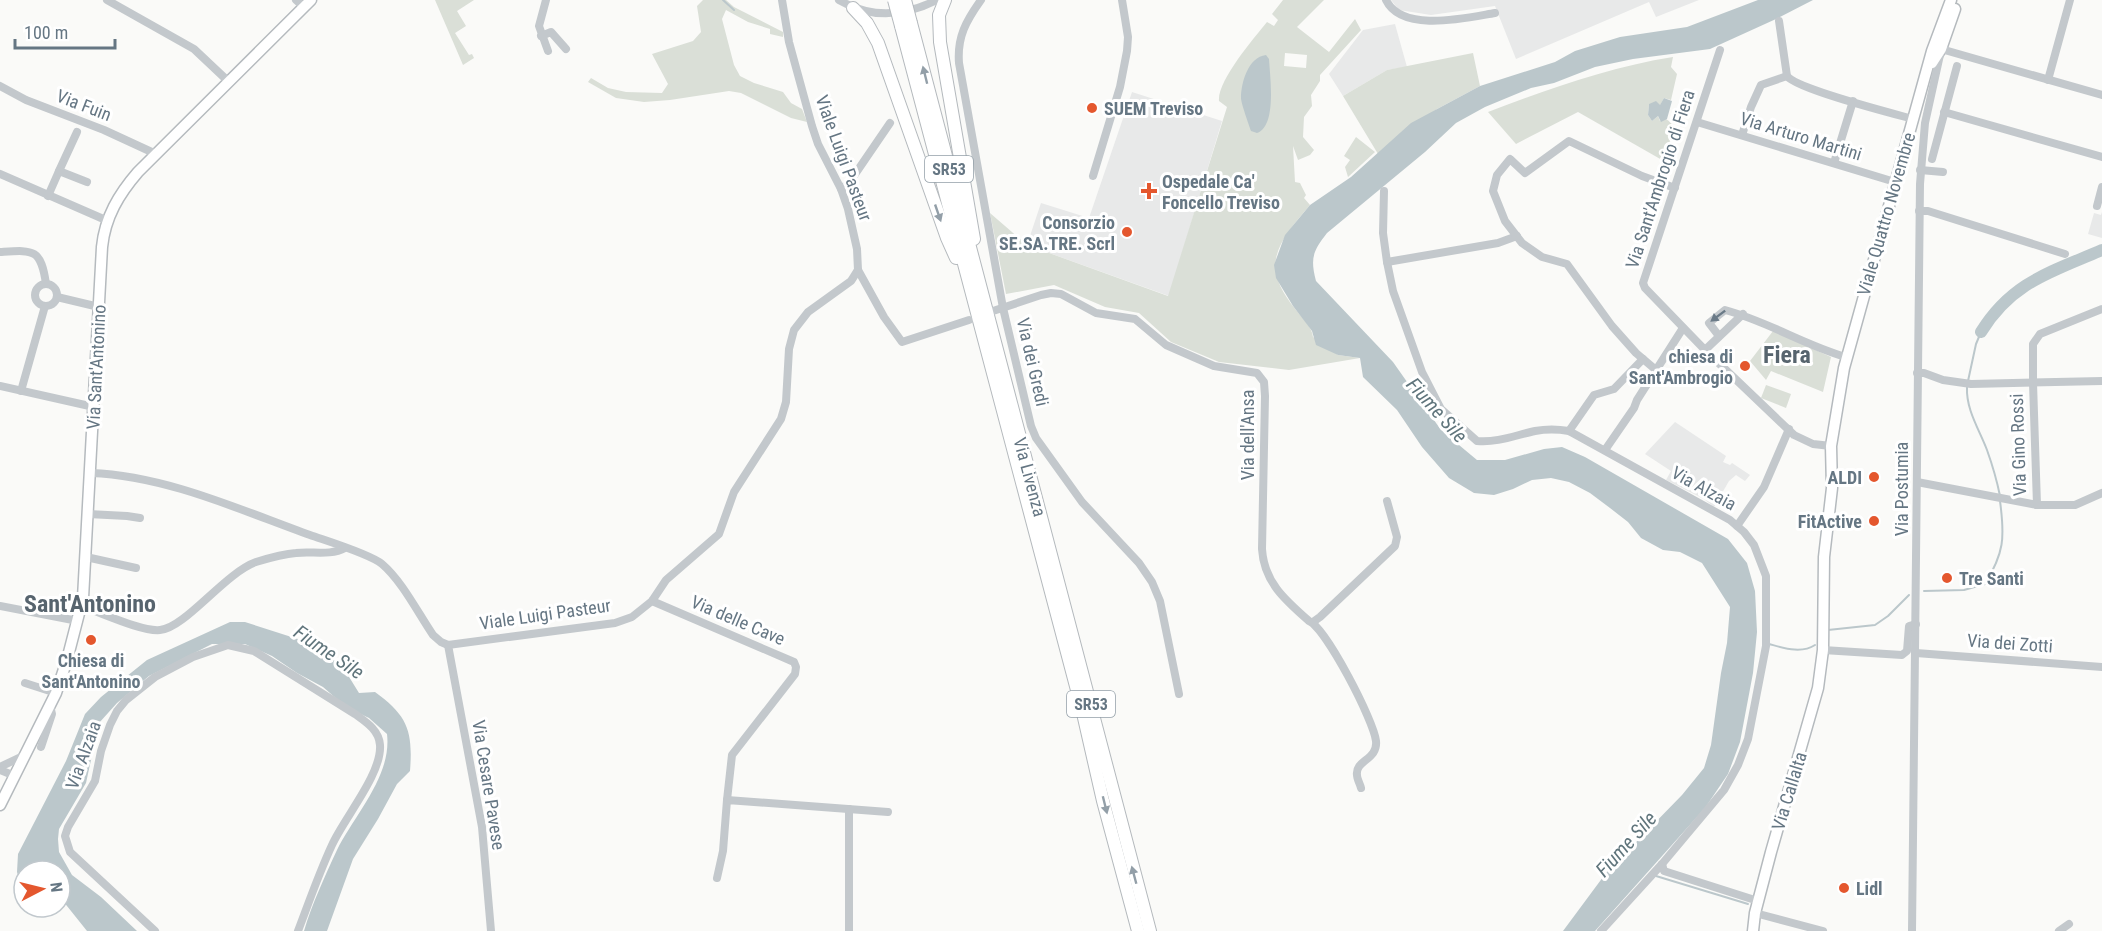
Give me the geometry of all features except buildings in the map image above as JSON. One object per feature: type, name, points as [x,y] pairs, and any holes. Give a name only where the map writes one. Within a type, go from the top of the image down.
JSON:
[{"type":"highway","name":"SR53","points":[[894,0],[906,24]]},
{"type":"highway","name":"SR53","points":[[905,0],[906,24]]},
{"type":"highway","points":[[945,0],[939,15],[939,42],[973,231],[976,289]]},
{"type":"highway","points":[[853,8],[867,23],[878,43],[947,238],[976,289]]},
{"type":"highway","name":"Via Livenza","points":[[906,24],[1149,931]]},
{"type":"highway","name":"Via Livenza","points":[[976,289],[1022,484],[1138,931]]},
{"type":"main road","points":[[1937,50],[1951,0]]},
{"type":"main road","points":[[1937,50],[1958,0]]},
{"type":"main road","name":"Via Sant'Antonino","points":[[1,804],[56,693],[81,606],[91,473],[102,247],[112,209],[125,188],[156,154],[229,82],[304,2]]},
{"type":"main road","name":"Viale Quattro Novembre","points":[[1823,650],[1824,557],[1832,488],[1831,446],[1846,357],[1913,119],[1927,72],[1937,50]]},
{"type":"main road","name":"Via Callalta","points":[[1753,931],[1755,913],[1771,852],[1809,726],[1818,688],[1823,650]]},
{"type":"street","points":[[107,0],[194,50],[229,82]]},
{"type":"street","points":[[546,0],[539,21],[548,51]]},
{"type":"street","name":"Viale Luigi Pasteur","points":[[448,645],[615,623],[632,617],[652,601],[666,580],[719,534],[734,492],[778,426],[786,402],[790,341],[797,324],[808,312],[851,281],[858,270],[857,249],[848,209],[841,189],[821,152],[812,126],[789,42],[782,0]]},
{"type":"street","points":[[839,0],[869,13],[886,14],[918,8],[937,0]]},
{"type":"street","name":"Via dei Gredi","points":[[981,0],[963,27],[959,43],[959,57],[1004,308],[1034,434],[1082,502],[1139,563],[1152,582],[1160,601],[1179,694]]},
{"type":"street","points":[[1093,176],[1120,87],[1127,51],[1128,38],[1122,0]]},
{"type":"street","points":[[1386,0],[1398,14],[1412,19],[1436,20],[1495,12]]},
{"type":"street","points":[[2048,80],[2070,0]]},
{"type":"street","points":[[1779,21],[1787,76],[1798,85],[1913,119]]},
{"type":"street","points":[[542,36],[551,32],[566,50]]},
{"type":"street","name":"Via Sant'Ambrogio di Fiera","points":[[1720,50],[1643,283],[1645,288],[1683,328],[1794,435],[1813,444],[1831,446]]},
{"type":"street","points":[[1937,50],[2102,95]]},
{"type":"street","name":"Via Postumia","points":[[1912,931],[1920,170],[1937,50]]},
{"type":"street","points":[[1932,159],[1957,66]]},
{"type":"street","points":[[1742,135],[1761,85],[1787,76]]},
{"type":"street","name":"Via Fuin","points":[[0,86],[15,95],[104,130],[156,154]]},
{"type":"street","points":[[1834,163],[1853,101]]},
{"type":"street","points":[[1944,112],[2102,157]]},
{"type":"street","name":"Via Arturo Martini","points":[[1697,122],[1895,182]]},
{"type":"street","points":[[841,189],[849,183],[890,123]]},
{"type":"street","points":[[48,196],[77,132]]},
{"type":"street","points":[[1656,370],[1612,326],[1568,264],[1542,256],[1522,243],[1505,221],[1493,190],[1497,175],[1510,159],[1525,173],[1569,141],[1642,176],[1675,188]]},
{"type":"street","points":[[1920,170],[1943,172]]},
{"type":"street","points":[[59,171],[87,182]]},
{"type":"street","points":[[0,174],[108,221]]},
{"type":"street","points":[[2097,206],[2102,187]]},
{"type":"street","name":"Via Alzaia","points":[[1384,191],[1383,233],[1393,291],[1426,382],[1441,409],[1477,441],[1487,442],[1537,430],[1569,431],[1737,526],[1754,545],[1766,576],[1766,643],[1748,739],[1738,765],[1718,797],[1662,864],[1601,931]]},
{"type":"street","points":[[1919,211],[2065,254]]},
{"type":"street","points":[[1387,262],[1498,243],[1516,236]]},
{"type":"street","points":[[0,252],[28,250],[36,255],[43,263],[46,284]]},
{"type":"street","points":[[858,270],[884,317],[902,342],[969,320]]},
{"type":"street","points":[[46,284],[54,288],[57,297]]},
{"type":"street","points":[[45,306],[36,296],[37,289],[46,284]]},
{"type":"street","name":"Via dell'Ansa","points":[[993,311],[1041,295],[1061,294],[1096,313],[1136,319],[1166,345],[1214,366],[1254,372],[1261,376],[1265,385],[1263,563],[1280,595],[1313,622],[1334,650],[1364,709],[1376,742],[1373,755],[1358,768],[1356,775],[1361,788]]},
{"type":"street","points":[[57,297],[99,307]]},
{"type":"street","points":[[45,306],[51,304],[57,297]]},
{"type":"street","points":[[21,391],[45,306]]},
{"type":"street","name":"Via Gino Rossi","points":[[2037,505],[2033,344],[2040,334],[2102,309]]},
{"type":"street","points":[[1719,336],[1709,323],[1725,310],[1743,315],[1846,357]]},
{"type":"street","points":[[1705,350],[1743,315]]},
{"type":"street","points":[[1605,450],[1634,408],[1683,328]]},
{"type":"street","points":[[1569,431],[1594,395],[1614,389],[1643,359]]},
{"type":"street","points":[[1917,373],[1967,383],[2102,381]]},
{"type":"street","points":[[0,386],[94,407]]},
{"type":"street","points":[[1737,526],[1764,487],[1789,429]]},
{"type":"street","points":[[91,473],[132,477],[171,486],[381,563],[395,578],[433,635],[448,645]]},
{"type":"street","points":[[1917,482],[2006,501],[2037,505],[2074,505],[2102,493]]},
{"type":"street","points":[[1313,622],[1395,546],[1397,537],[1387,501]]},
{"type":"street","points":[[88,514],[140,518]]},
{"type":"street","points":[[81,606],[141,627],[159,630],[171,627],[249,564],[286,554],[330,552],[345,548]]},
{"type":"street","points":[[86,557],[136,568]]},
{"type":"street","name":"Via delle Cave","points":[[652,601],[794,662],[796,667],[795,674],[732,755],[723,851],[717,878]]},
{"type":"street","points":[[0,606],[78,621]]},
{"type":"street","points":[[1823,650],[1902,655],[1907,651],[1909,626],[1916,624]]},
{"type":"street","name":"Via Alzaia","points":[[155,931],[70,852],[66,836],[68,827],[95,781],[110,725],[126,700],[165,670],[228,645],[254,651],[355,714],[368,723],[380,743],[380,753],[368,783],[332,845],[298,931]]},
{"type":"street","name":"Via Cesare Pavese","points":[[448,645],[482,827],[491,931]]},
{"type":"street","name":"Via dei Zotti","points":[[1916,653],[2102,667]]},
{"type":"street","points":[[24,683],[56,693]]},
{"type":"street","name":"Via Sant'Antonino","points":[[41,747],[52,714],[50,706]]},
{"type":"street","points":[[0,768],[26,755]]},
{"type":"street","points":[[0,768],[15,776]]},
{"type":"street","points":[[0,786],[1,804]]},
{"type":"street","points":[[727,800],[888,812]]},
{"type":"street","points":[[849,809],[849,931]]},
{"type":"street","points":[[1662,864],[1664,871],[1758,901]]},
{"type":"street","points":[[1755,913],[1823,931]]},
{"type":"street","points":[[2059,931],[2069,924]]},
{"type":"shaded area","points":[[435,0],[474,0],[457,11],[466,26],[455,33],[469,55],[472,54],[474,58],[463,65]]},
{"type":"shaded area","points":[[703,0],[726,0],[734,7],[783,32],[783,37],[770,34],[770,29],[748,22],[726,10],[722,19],[734,65],[740,76],[783,92],[791,103],[802,109],[807,122],[791,118],[741,93],[729,91],[644,102],[616,98],[588,82],[591,78],[608,88],[626,92],[662,93],[668,84],[652,54],[693,41],[701,32],[697,6]]},
{"type":"shaded area","points":[[1283,0],[1324,0],[1297,27],[1329,52],[1355,19],[1361,30],[1320,75],[1320,81],[1311,95],[1312,106],[1304,117],[1303,137],[1314,150],[1310,155],[1298,160],[1293,146],[1295,182],[1300,183],[1306,195],[1304,198],[1310,205],[1281,243],[1275,267],[1285,294],[1309,326],[1313,337],[1338,355],[1360,358],[1289,370],[1219,362],[1171,342],[1139,313],[1105,307],[1054,285],[1006,294],[990,213],[1027,245],[1168,296],[1227,107],[1219,101],[1224,82],[1237,60],[1267,22],[1274,26],[1278,20],[1272,14]],"holes":[[[1285,53],[1307,55],[1306,68],[1284,66]]]},
{"type":"shaded area","points":[[1391,0],[1699,0],[1656,17],[1649,2],[1516,59],[1495,6],[1431,15],[1399,10]]},
{"type":"shaded area","points":[[1758,0],[1813,0],[1710,49],[1633,59],[1595,67],[1554,83],[1531,88],[1485,107],[1456,123],[1425,152],[1327,233],[1314,255],[1313,266],[1316,281],[1393,362],[1441,430],[1477,460],[1505,460],[1544,449],[1562,447],[1585,457],[1728,539],[1747,563],[1755,591],[1757,632],[1753,673],[1740,742],[1728,774],[1705,808],[1595,931],[1563,931],[1606,873],[1682,795],[1704,768],[1711,745],[1727,643],[1730,607],[1702,563],[1680,552],[1663,550],[1641,538],[1628,522],[1590,493],[1569,482],[1551,478],[1532,480],[1494,495],[1474,493],[1449,478],[1422,447],[1397,410],[1363,377],[1360,358],[1338,355],[1316,345],[1312,331],[1276,278],[1274,265],[1285,235],[1310,205],[1351,177],[1411,123],[1480,86],[1555,62],[1575,51],[1620,37],[1687,27]]},
{"type":"shaded area","points":[[1395,24],[1407,67],[1387,70],[1343,96],[1329,74],[1363,30]]},
{"type":"shaded area","points":[[1473,53],[1480,86],[1437,109],[1378,154],[1343,96],[1387,70]]},
{"type":"shaded area","points":[[1266,55],[1269,59],[1270,111],[1263,129],[1257,133],[1251,131],[1242,104],[1241,92],[1244,78],[1254,60]]},
{"type":"shaded area","points":[[1673,57],[1671,67],[1677,74],[1671,100],[1664,98],[1660,106],[1649,104],[1648,115],[1652,121],[1658,116],[1660,121],[1666,119],[1673,129],[1666,151],[1667,156],[1662,160],[1578,112],[1516,144],[1488,112],[1602,73]]},
{"type":"shaded area","name":"Ospedale Ca' Foncello Treviso","points":[[1132,92],[1222,121],[1169,296],[1027,245],[1041,203],[1089,218]]},
{"type":"shaded area","points":[[1664,98],[1672,101],[1667,119],[1661,122],[1658,116],[1652,121],[1648,115],[1649,104],[1656,101],[1660,105]]},
{"type":"shaded area","points":[[1356,137],[1375,152],[1348,177],[1345,167],[1350,160],[1344,156]]},
{"type":"shaded area","points":[[2102,212],[2102,238],[2088,234],[2094,213],[2101,215]]},
{"type":"shaded area","points":[[1773,331],[1831,357],[1823,392],[1771,371],[1766,380],[1750,361]]},
{"type":"shaded area","points":[[1766,385],[1791,394],[1786,408],[1761,398]]},
{"type":"shaded area","points":[[1675,422],[1726,456],[1723,462],[1730,465],[1732,463],[1750,475],[1745,481],[1736,475],[1729,481],[1714,507],[1704,499],[1666,480],[1671,471],[1645,454]]},
{"type":"shaded area","points":[[230,622],[245,622],[304,641],[324,650],[346,672],[359,693],[375,692],[401,717],[409,735],[410,771],[397,784],[353,859],[327,931],[304,931],[337,850],[378,780],[387,750],[387,734],[369,718],[346,707],[323,687],[272,656],[245,644],[212,644],[149,676],[117,703],[99,723],[86,783],[59,829],[59,852],[63,859],[18,859],[18,854],[66,761],[85,714],[101,697],[147,660]]},
{"type":"shaded area","points":[[72,875],[101,897],[137,931],[87,931],[72,912]]},
{"type":"waterway","points":[[723,0],[734,10]]},
{"type":"waterway","points":[[1981,332],[1993,315],[2019,290],[2049,272],[2102,250]]},
{"type":"waterway","points":[[1968,381],[1981,332]]},
{"type":"waterway","points":[[1967,387],[1971,412],[1989,455],[2000,496]]},
{"type":"waterway","points":[[1924,591],[1964,590],[1985,584],[2002,545],[2000,501]]},
{"type":"waterway","points":[[1828,630],[1875,625],[1888,616],[1909,595]]},
{"type":"waterway","points":[[1769,644],[1798,650],[1815,645]]},
{"type":"waterway","points":[[1656,876],[1748,904]]},
{"type":"place","name":"SUEM Treviso","points":[[1092,108]]},
{"type":"place","name":"Ospedale Ca' Foncello Treviso","points":[[1149,191]]},
{"type":"place","name":"Consorzio SE.SA.TRE. Scrl","points":[[1127,232]]},
{"type":"place","name":"chiesa di Sant'Ambrogio","points":[[1745,366]]},
{"type":"place","name":"ALDI","points":[[1874,477]]},
{"type":"place","name":"FitActive","points":[[1874,521]]},
{"type":"place","name":"Tre Santi","points":[[1947,578]]},
{"type":"place","name":"Chiesa di Sant'Antonino","points":[[91,640]]},
{"type":"place","name":"Lidl","points":[[1844,888]]},
{"type":"district","name":"Fiera","points":[[1787,355]]},
{"type":"district","name":"Sant'Antonino","points":[[90,604]]},
{"type":"water label","name":"Fiume Sile","points":[[1437,410]]},
{"type":"water label","name":"Fiume Sile","points":[[329,652]]},
{"type":"water label","name":"Fiume Sile","points":[[1626,844]]}]
